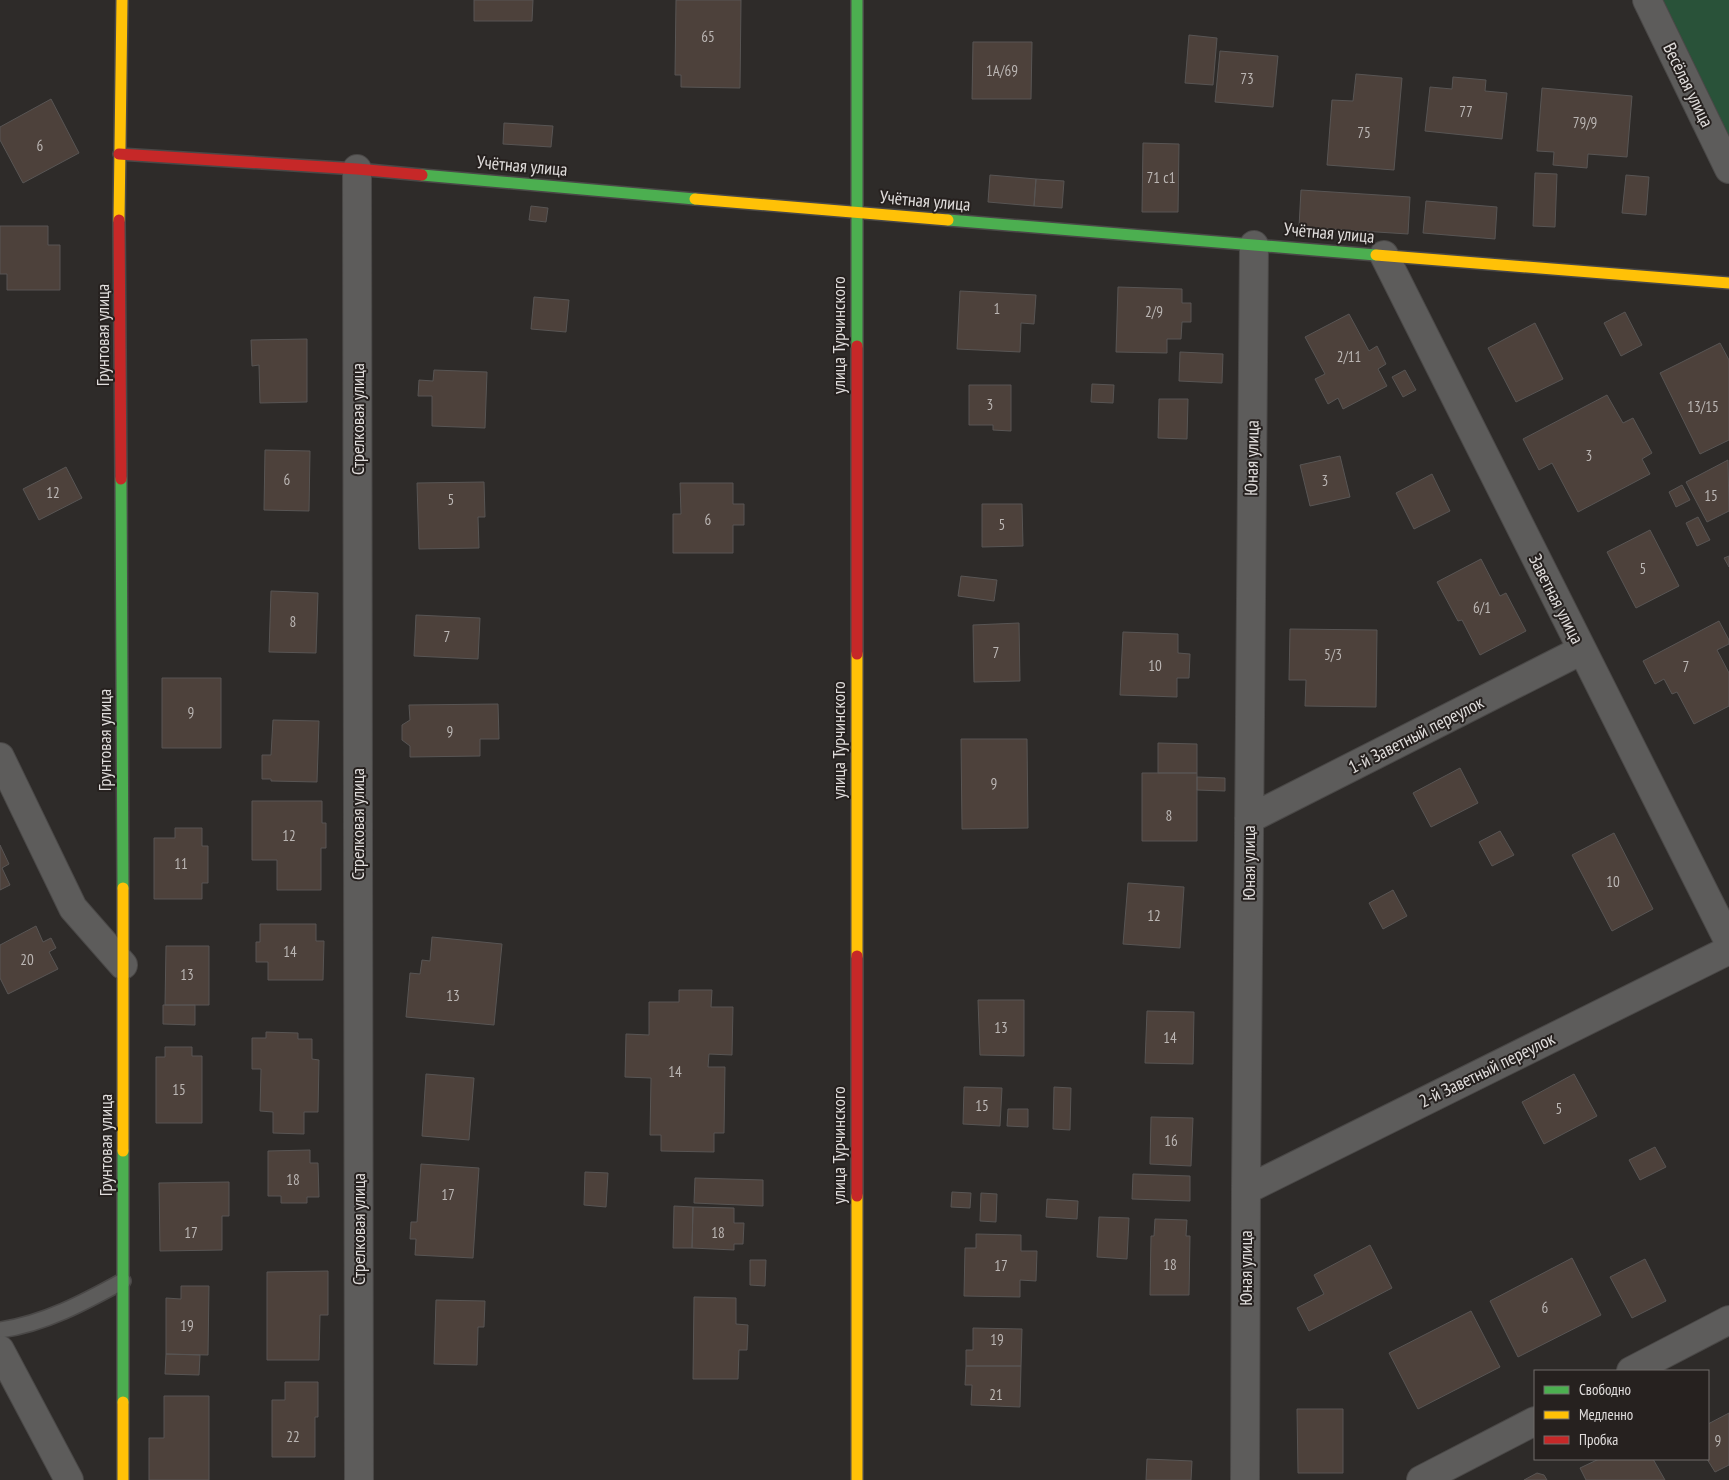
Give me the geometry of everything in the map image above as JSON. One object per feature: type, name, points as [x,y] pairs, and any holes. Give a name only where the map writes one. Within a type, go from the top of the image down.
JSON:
[{"type":"street","name":"Грунтовая улица","points":[[122,0],[119,154],[123,965],[123,1480]]},
{"type":"street","name":"улица Турчинского","points":[[857,0],[857,1480]]},
{"type":"street","name":"Весёлая улица","points":[[1647,0],[1729,169]]},
{"type":"street","name":"Учётная улица","points":[[119,154],[357,169],[856,213],[1729,282]]},
{"type":"street","name":"Стрелковая улица","points":[[357,169],[359,1480]]},
{"type":"street","name":"Юная улица","points":[[1245,1480],[1254,245]]},
{"type":"street","name":"Заветная улица","points":[[1384,255],[1729,942]]},
{"type":"street","name":"1-й Заветный переулок","points":[[1249,819],[1582,650]]},
{"type":"street","points":[[0,757],[73,908],[123,965]]},
{"type":"street","name":"2-й Заветный переулок","points":[[1246,1190],[1729,950]]},
{"type":"street","points":[[1633,1370],[1729,1320]]},
{"type":"street","points":[[0,1350],[69,1480]]},
{"type":"street","points":[[1422,1480],[1534,1422]]},
{"type":"lane","points":[[0,1330],[18,1328],[37,1322],[94,1297],[123,1281]]},
{"type":"green space","points":[[1654,0],[1729,0],[1729,154]]},
{"type":"building","points":[[474,0],[533,0],[532,21],[474,21]]},
{"type":"building","points":[[676,0],[741,0],[740,88],[681,87],[681,75],[675,75]]},
{"type":"building","points":[[1189,35],[1217,38],[1213,85],[1185,83]]},
{"type":"building","points":[[973,42],[1032,42],[1031,99],[972,99]]},
{"type":"building","points":[[1220,51],[1278,56],[1273,107],[1215,102]]},
{"type":"building","points":[[1356,74],[1402,78],[1394,170],[1327,165],[1332,100],[1353,101]]},
{"type":"building","points":[[1453,77],[1486,80],[1485,91],[1507,93],[1502,139],[1425,131],[1430,87],[1452,89]]},
{"type":"building","points":[[1542,88],[1632,96],[1627,157],[1588,154],[1587,168],[1553,165],[1554,152],[1537,151]]},
{"type":"building","points":[[51,99],[79,153],[23,183],[0,140],[0,127]]},
{"type":"building","points":[[504,123],[553,126],[551,147],[503,144]]},
{"type":"building","points":[[1143,143],[1179,144],[1178,212],[1142,212]]},
{"type":"building","points":[[1535,173],[1557,174],[1555,227],[1533,226]]},
{"type":"building","points":[[990,175],[1036,179],[1034,206],[988,202]]},
{"type":"building","points":[[1626,175],[1649,177],[1646,215],[1622,213]]},
{"type":"building","points":[[1036,179],[1064,181],[1062,208],[1034,206]]},
{"type":"building","points":[[1301,190],[1410,197],[1408,234],[1299,227]]},
{"type":"building","points":[[1426,201],[1497,207],[1495,239],[1423,233]]},
{"type":"building","points":[[531,206],[548,208],[546,222],[529,220]]},
{"type":"building","points":[[0,226],[48,226],[48,245],[60,245],[60,290],[7,290],[7,274],[0,274]]},
{"type":"building","points":[[1118,287],[1182,289],[1182,303],[1191,303],[1191,322],[1182,322],[1181,339],[1167,339],[1167,353],[1116,352]]},
{"type":"building","points":[[960,291],[1036,295],[1034,324],[1021,323],[1020,352],[957,349]]},
{"type":"building","points":[[534,297],[569,300],[566,332],[531,329]]},
{"type":"building","points":[[1625,312],[1642,345],[1621,356],[1604,323]]},
{"type":"building","points":[[1349,314],[1369,351],[1377,346],[1386,364],[1378,369],[1387,386],[1343,409],[1338,398],[1328,404],[1315,379],[1325,374],[1305,337]]},
{"type":"building","points":[[1535,323],[1563,379],[1516,402],[1488,348]]},
{"type":"building","points":[[307,339],[307,402],[260,403],[259,365],[252,366],[251,340]]},
{"type":"building","points":[[1720,343],[1729,360],[1729,440],[1700,454],[1660,373]]},
{"type":"building","points":[[1180,352],[1223,354],[1222,383],[1179,381]]},
{"type":"building","points":[[434,370],[487,372],[485,428],[432,426],[432,396],[418,396],[419,380],[433,381]]},
{"type":"building","points":[[1405,370],[1416,390],[1403,397],[1392,377]]},
{"type":"building","points":[[1092,384],[1114,385],[1113,403],[1091,402]]},
{"type":"building","points":[[969,385],[1011,385],[1011,431],[993,430],[993,425],[969,425]]},
{"type":"building","points":[[1607,395],[1623,423],[1633,418],[1652,453],[1642,459],[1650,474],[1578,512],[1552,463],[1539,470],[1523,439]]},
{"type":"building","points":[[1159,399],[1188,399],[1187,439],[1158,438]]},
{"type":"building","points":[[265,450],[310,451],[309,511],[264,510]]},
{"type":"building","points":[[1340,456],[1350,497],[1310,506],[1300,465]]},
{"type":"building","points":[[1728,460],[1729,511],[1707,522],[1686,482]]},
{"type":"building","points":[[66,467],[82,498],[39,520],[23,489]]},
{"type":"building","points":[[1432,474],[1450,511],[1414,529],[1396,493]]},
{"type":"building","points":[[484,482],[485,517],[478,517],[479,548],[419,549],[417,483]]},
{"type":"building","points":[[680,483],[733,483],[733,504],[744,504],[744,525],[733,525],[733,553],[673,553],[673,514],[681,514]]},
{"type":"building","points":[[1682,485],[1690,500],[1676,507],[1669,492]]},
{"type":"building","points":[[982,504],[1022,504],[1023,546],[982,547]]},
{"type":"building","points":[[1698,517],[1710,540],[1697,546],[1686,523]]},
{"type":"building","points":[[1650,530],[1679,586],[1636,608],[1607,552]]},
{"type":"building","points":[[1729,556],[1729,567],[1724,558]]},
{"type":"building","points":[[1481,559],[1500,596],[1506,593],[1526,631],[1480,655],[1462,620],[1458,621],[1437,582]]},
{"type":"building","points":[[961,576],[997,580],[994,601],[958,596]]},
{"type":"building","points":[[271,591],[318,593],[316,653],[269,652]]},
{"type":"building","points":[[416,615],[480,618],[478,659],[414,656]]},
{"type":"building","points":[[1719,621],[1729,640],[1729,644],[1717,650],[1729,673],[1729,706],[1694,724],[1677,692],[1672,694],[1664,679],[1655,684],[1643,661]]},
{"type":"building","points":[[1019,623],[1020,681],[974,682],[973,625]]},
{"type":"building","points":[[1290,629],[1377,630],[1376,707],[1305,706],[1306,680],[1289,680]]},
{"type":"building","points":[[1123,632],[1178,634],[1178,653],[1190,654],[1189,678],[1177,678],[1177,697],[1120,695]]},
{"type":"building","points":[[162,678],[221,678],[221,748],[162,748]]},
{"type":"building","points":[[498,704],[499,739],[480,739],[480,756],[410,757],[410,746],[402,740],[402,725],[410,720],[409,705]]},
{"type":"building","points":[[273,720],[319,721],[317,782],[271,781],[271,779],[262,779],[262,755],[271,755]]},
{"type":"building","points":[[961,739],[1027,739],[1028,828],[962,829]]},
{"type":"building","points":[[1158,743],[1197,744],[1197,773],[1158,773]]},
{"type":"building","points":[[1460,768],[1478,803],[1431,827],[1413,793]]},
{"type":"building","points":[[1142,773],[1197,773],[1197,841],[1142,841]]},
{"type":"building","points":[[1197,777],[1225,778],[1225,791],[1197,790]]},
{"type":"building","points":[[252,801],[322,801],[322,823],[326,823],[326,848],[321,848],[321,890],[277,890],[277,860],[252,860]]},
{"type":"building","points":[[175,828],[202,828],[202,846],[208,846],[208,883],[202,883],[202,899],[154,899],[154,838],[175,838]]},
{"type":"building","points":[[1500,831],[1514,855],[1492,866],[1479,842]]},
{"type":"building","points":[[1614,833],[1653,909],[1612,931],[1572,855]]},
{"type":"building","points":[[0,845],[9,864],[2,868],[10,885],[0,890]]},
{"type":"building","points":[[1128,883],[1184,887],[1180,948],[1123,944]]},
{"type":"building","points":[[1393,890],[1407,916],[1383,929],[1369,903]]},
{"type":"building","points":[[260,924],[316,924],[316,941],[324,941],[323,980],[268,980],[268,962],[256,962],[256,942],[260,942]]},
{"type":"building","points":[[36,926],[43,942],[51,938],[56,948],[49,952],[58,969],[8,994],[0,978],[0,945]]},
{"type":"building","points":[[432,937],[502,944],[494,1025],[406,1017],[410,973],[420,974],[422,960],[430,961]]},
{"type":"building","points":[[166,946],[209,946],[209,1005],[165,1005]]},
{"type":"building","points":[[679,990],[712,990],[711,1007],[733,1007],[732,1055],[709,1054],[708,1067],[725,1067],[724,1133],[714,1133],[714,1152],[661,1151],[661,1135],[650,1135],[651,1078],[625,1077],[626,1034],[649,1035],[649,1002],[679,1002]]},
{"type":"building","points":[[978,1000],[1024,1000],[1024,1056],[980,1055]]},
{"type":"building","points":[[163,1005],[195,1005],[195,1025],[163,1024]]},
{"type":"building","points":[[1147,1011],[1194,1012],[1193,1064],[1145,1063]]},
{"type":"building","points":[[266,1032],[298,1033],[298,1039],[312,1039],[312,1059],[319,1060],[318,1112],[304,1112],[304,1134],[273,1133],[273,1112],[260,1111],[261,1069],[252,1069],[252,1038],[266,1038]]},
{"type":"building","points":[[165,1047],[192,1047],[192,1056],[202,1056],[202,1123],[156,1123],[156,1057],[165,1057]]},
{"type":"building","points":[[426,1074],[474,1078],[469,1140],[422,1136]]},
{"type":"building","points":[[1574,1074],[1597,1116],[1544,1144],[1522,1102]]},
{"type":"building","points":[[964,1087],[1002,1088],[1000,1126],[963,1124]]},
{"type":"building","points":[[1054,1087],[1071,1088],[1070,1130],[1053,1129]]},
{"type":"building","points":[[1008,1109],[1028,1109],[1028,1127],[1007,1126]]},
{"type":"building","points":[[1151,1117],[1193,1118],[1191,1166],[1150,1164]]},
{"type":"building","points":[[1655,1147],[1666,1167],[1640,1180],[1629,1160]]},
{"type":"building","points":[[310,1150],[310,1163],[318,1163],[319,1197],[307,1197],[307,1203],[281,1203],[281,1196],[268,1196],[268,1151]]},
{"type":"building","points":[[421,1164],[479,1168],[473,1258],[415,1255],[416,1239],[410,1239],[411,1222],[417,1222]]},
{"type":"building","points":[[585,1172],[608,1173],[606,1207],[584,1205]]},
{"type":"building","points":[[1133,1174],[1190,1176],[1190,1201],[1132,1199]]},
{"type":"building","points":[[695,1178],[763,1180],[763,1206],[694,1203]]},
{"type":"building","points":[[229,1182],[229,1216],[222,1216],[222,1250],[160,1251],[159,1183]]},
{"type":"building","points":[[952,1192],[971,1193],[970,1208],[951,1207]]},
{"type":"building","points":[[981,1193],[997,1194],[996,1222],[980,1221]]},
{"type":"building","points":[[1047,1199],[1078,1201],[1077,1219],[1046,1217]]},
{"type":"building","points":[[674,1206],[693,1207],[692,1248],[673,1248]]},
{"type":"building","points":[[693,1207],[734,1208],[734,1223],[744,1223],[743,1244],[734,1244],[734,1250],[692,1248]]},
{"type":"building","points":[[1099,1217],[1129,1218],[1127,1259],[1097,1257]]},
{"type":"building","points":[[1155,1219],[1187,1220],[1186,1236],[1190,1236],[1189,1295],[1150,1295],[1151,1236],[1154,1236]]},
{"type":"building","points":[[976,1234],[1021,1235],[1021,1251],[1037,1251],[1036,1281],[1020,1280],[1020,1297],[964,1296],[965,1248],[976,1248]]},
{"type":"building","points":[[1370,1245],[1392,1288],[1309,1331],[1297,1308],[1324,1294],[1314,1275]]},
{"type":"building","points":[[1572,1258],[1601,1315],[1518,1357],[1490,1301]]},
{"type":"building","points":[[1645,1259],[1666,1301],[1632,1318],[1610,1277]]},
{"type":"building","points":[[750,1260],[766,1260],[765,1286],[750,1285]]},
{"type":"building","points":[[328,1271],[328,1315],[320,1315],[319,1360],[267,1360],[267,1272]]},
{"type":"building","points":[[181,1286],[209,1286],[208,1355],[166,1354],[166,1298],[181,1299]]},
{"type":"building","points":[[694,1297],[736,1298],[736,1324],[748,1325],[747,1350],[739,1350],[738,1379],[693,1379]]},
{"type":"building","points":[[436,1300],[485,1301],[484,1327],[478,1327],[477,1365],[434,1364]]},
{"type":"building","points":[[1471,1311],[1500,1367],[1418,1409],[1389,1353]]},
{"type":"building","points":[[973,1328],[1022,1329],[1021,1366],[966,1366],[966,1350],[973,1350]]},
{"type":"building","points":[[166,1354],[200,1355],[199,1375],[165,1374]]},
{"type":"building","points":[[966,1366],[1021,1366],[1020,1407],[971,1405],[972,1385],[965,1385]]},
{"type":"building","points":[[285,1382],[318,1382],[318,1417],[315,1417],[315,1457],[272,1457],[272,1400],[285,1400]]},
{"type":"building","points":[[164,1396],[209,1396],[209,1480],[149,1480],[149,1438],[164,1438]]},
{"type":"building","points":[[1297,1409],[1343,1409],[1343,1473],[1298,1473]]},
{"type":"building","points":[[1729,1413],[1729,1465],[1715,1472],[1708,1460],[1709,1423]]},
{"type":"building","points":[[1147,1459],[1192,1461],[1191,1480],[1146,1480]]},
{"type":"building","points":[[1597,1460],[1654,1460],[1665,1480],[1586,1480],[1580,1468]]},
{"type":"building","points":[[1537,1473],[1544,1475],[1547,1480],[1524,1480]]},
{"type":"traffic: fast","points":[[857,0],[857,346]]},
{"type":"traffic: fast","points":[[422,175],[695,199]]},
{"type":"traffic: fast","points":[[948,220],[1376,255]]},
{"type":"traffic: fast","points":[[121,479],[123,888]]},
{"type":"traffic: fast","points":[[123,1151],[123,1402]]},
{"type":"traffic: slow","points":[[119,220],[122,0]]},
{"type":"traffic: slow","points":[[695,199],[948,220]]},
{"type":"traffic: slow","points":[[1376,255],[1729,283]]},
{"type":"traffic: slow","points":[[857,654],[857,956]]},
{"type":"traffic: slow","points":[[123,888],[123,1151]]},
{"type":"traffic: slow","points":[[857,1196],[857,1480]]},
{"type":"traffic: slow","points":[[123,1402],[123,1480]]},
{"type":"traffic: jam","points":[[119,154],[422,175]]},
{"type":"traffic: jam","points":[[119,220],[121,479]]},
{"type":"traffic: jam","points":[[857,346],[857,654]]},
{"type":"traffic: jam","points":[[857,956],[857,1196]]}]
